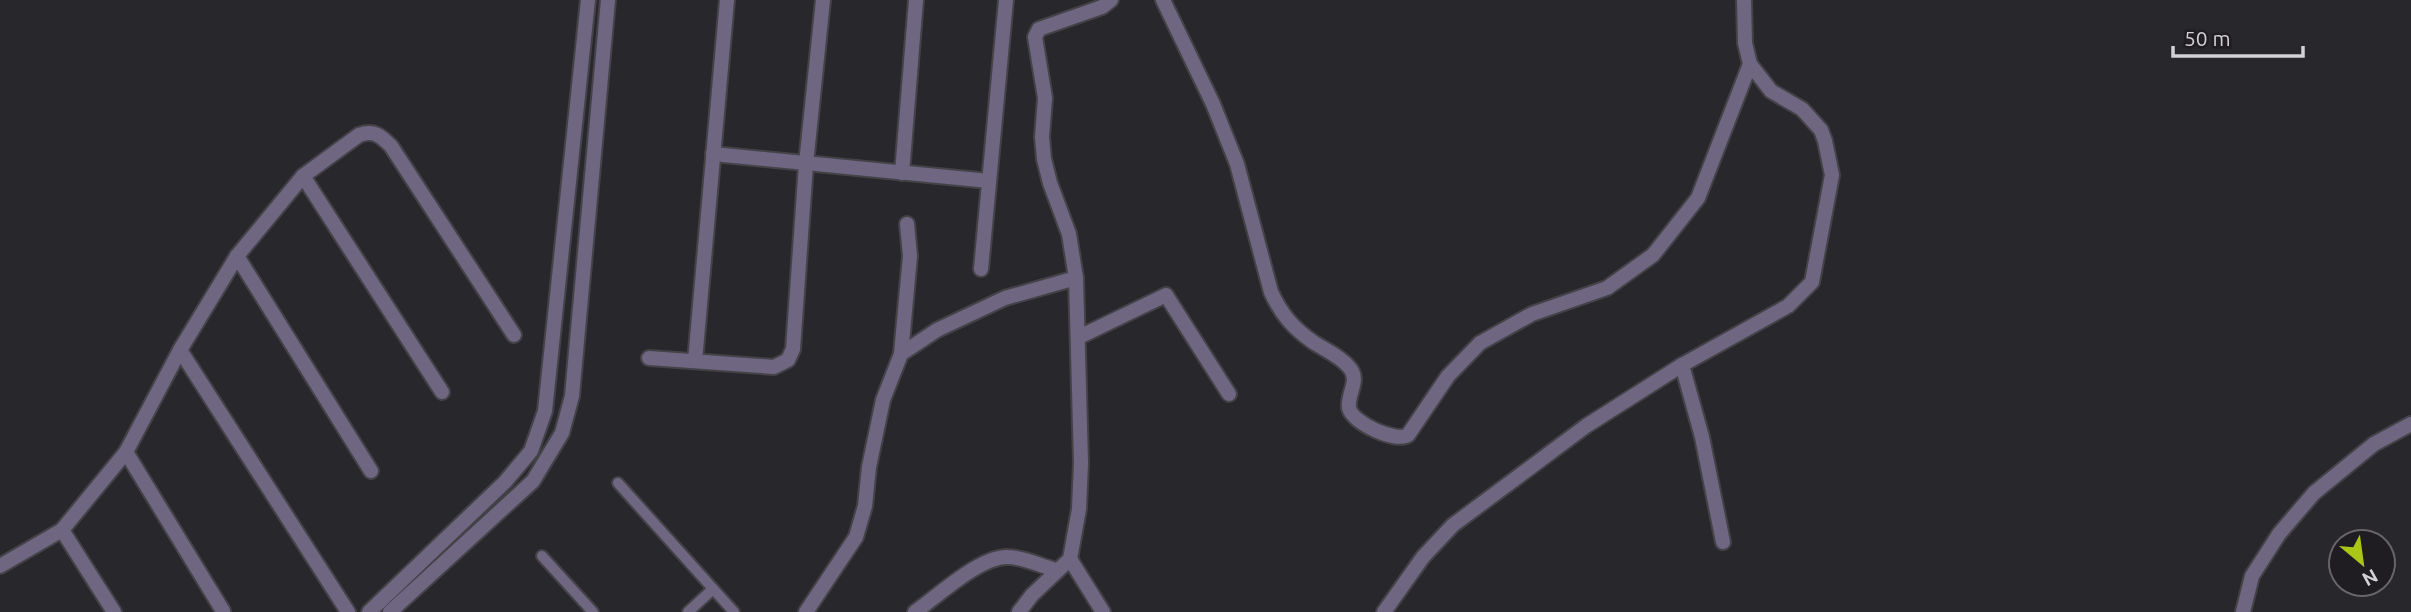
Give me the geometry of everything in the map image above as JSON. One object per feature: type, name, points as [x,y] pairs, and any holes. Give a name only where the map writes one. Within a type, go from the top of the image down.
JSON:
[{"type":"street","points":[[369,612],[506,482],[531,451],[545,411],[588,0]]},
{"type":"street","points":[[390,612],[533,481],[562,433],[572,396],[608,0]]},
{"type":"street","points":[[695,361],[727,0]]},
{"type":"street","points":[[649,358],[774,367],[788,360],[793,349],[806,164],[823,0]]},
{"type":"street","points":[[902,173],[916,0]]},
{"type":"street","points":[[981,269],[1006,0]]},
{"type":"street","points":[[1019,612],[1056,570],[1070,559],[1079,509],[1079,337],[1076,278],[1069,234],[1044,159],[1042,137],[1045,98],[1035,37],[1039,29],[1102,7],[1111,0]]},
{"type":"street","points":[[1163,0],[1213,104],[1237,164],[1271,292],[1279,309],[1286,321],[1312,342],[1339,357],[1353,371],[1355,378],[1348,404],[1351,416],[1397,438],[1408,435],[1448,376],[1480,343],[1532,314],[1607,288],[1653,255],[1698,198],[1750,64]]},
{"type":"street","points":[[1384,612],[1423,557],[1453,525],[1586,426],[1682,365],[1788,306],[1812,282],[1832,175],[1825,141],[1821,130],[1802,108],[1771,91],[1750,64],[1745,43],[1744,0]]},
{"type":"street","points":[[0,566],[62,530],[126,452],[180,350],[237,256],[303,176],[359,135],[370,132],[380,135],[391,146],[514,335]]},
{"type":"street","points":[[713,153],[989,181]]},
{"type":"street","points":[[303,176],[442,392]]},
{"type":"street","points":[[806,612],[856,537],[865,506],[869,467],[883,400],[901,354],[910,256],[907,224]]},
{"type":"street","points":[[237,256],[371,471]]},
{"type":"street","points":[[901,354],[937,330],[1004,298],[1076,278]]},
{"type":"street","points":[[1079,337],[1166,295],[1230,394]]},
{"type":"street","points":[[180,350],[348,612]]},
{"type":"street","points":[[1682,365],[1702,437],[1723,542]]},
{"type":"street","points":[[2243,612],[2252,576],[2279,534],[2314,493],[2374,444],[2411,424]]},
{"type":"street","points":[[126,452],[223,611]]},
{"type":"street","points":[[62,530],[114,612]]},
{"type":"street","points":[[915,612],[973,570],[996,558],[1011,557],[1056,570]]},
{"type":"street","points":[[1070,559],[1103,612]]},
{"type":"lane","points":[[618,483],[734,612]]},
{"type":"lane","points":[[542,556],[593,612]]},
{"type":"lane","points":[[688,612],[713,590]]}]
